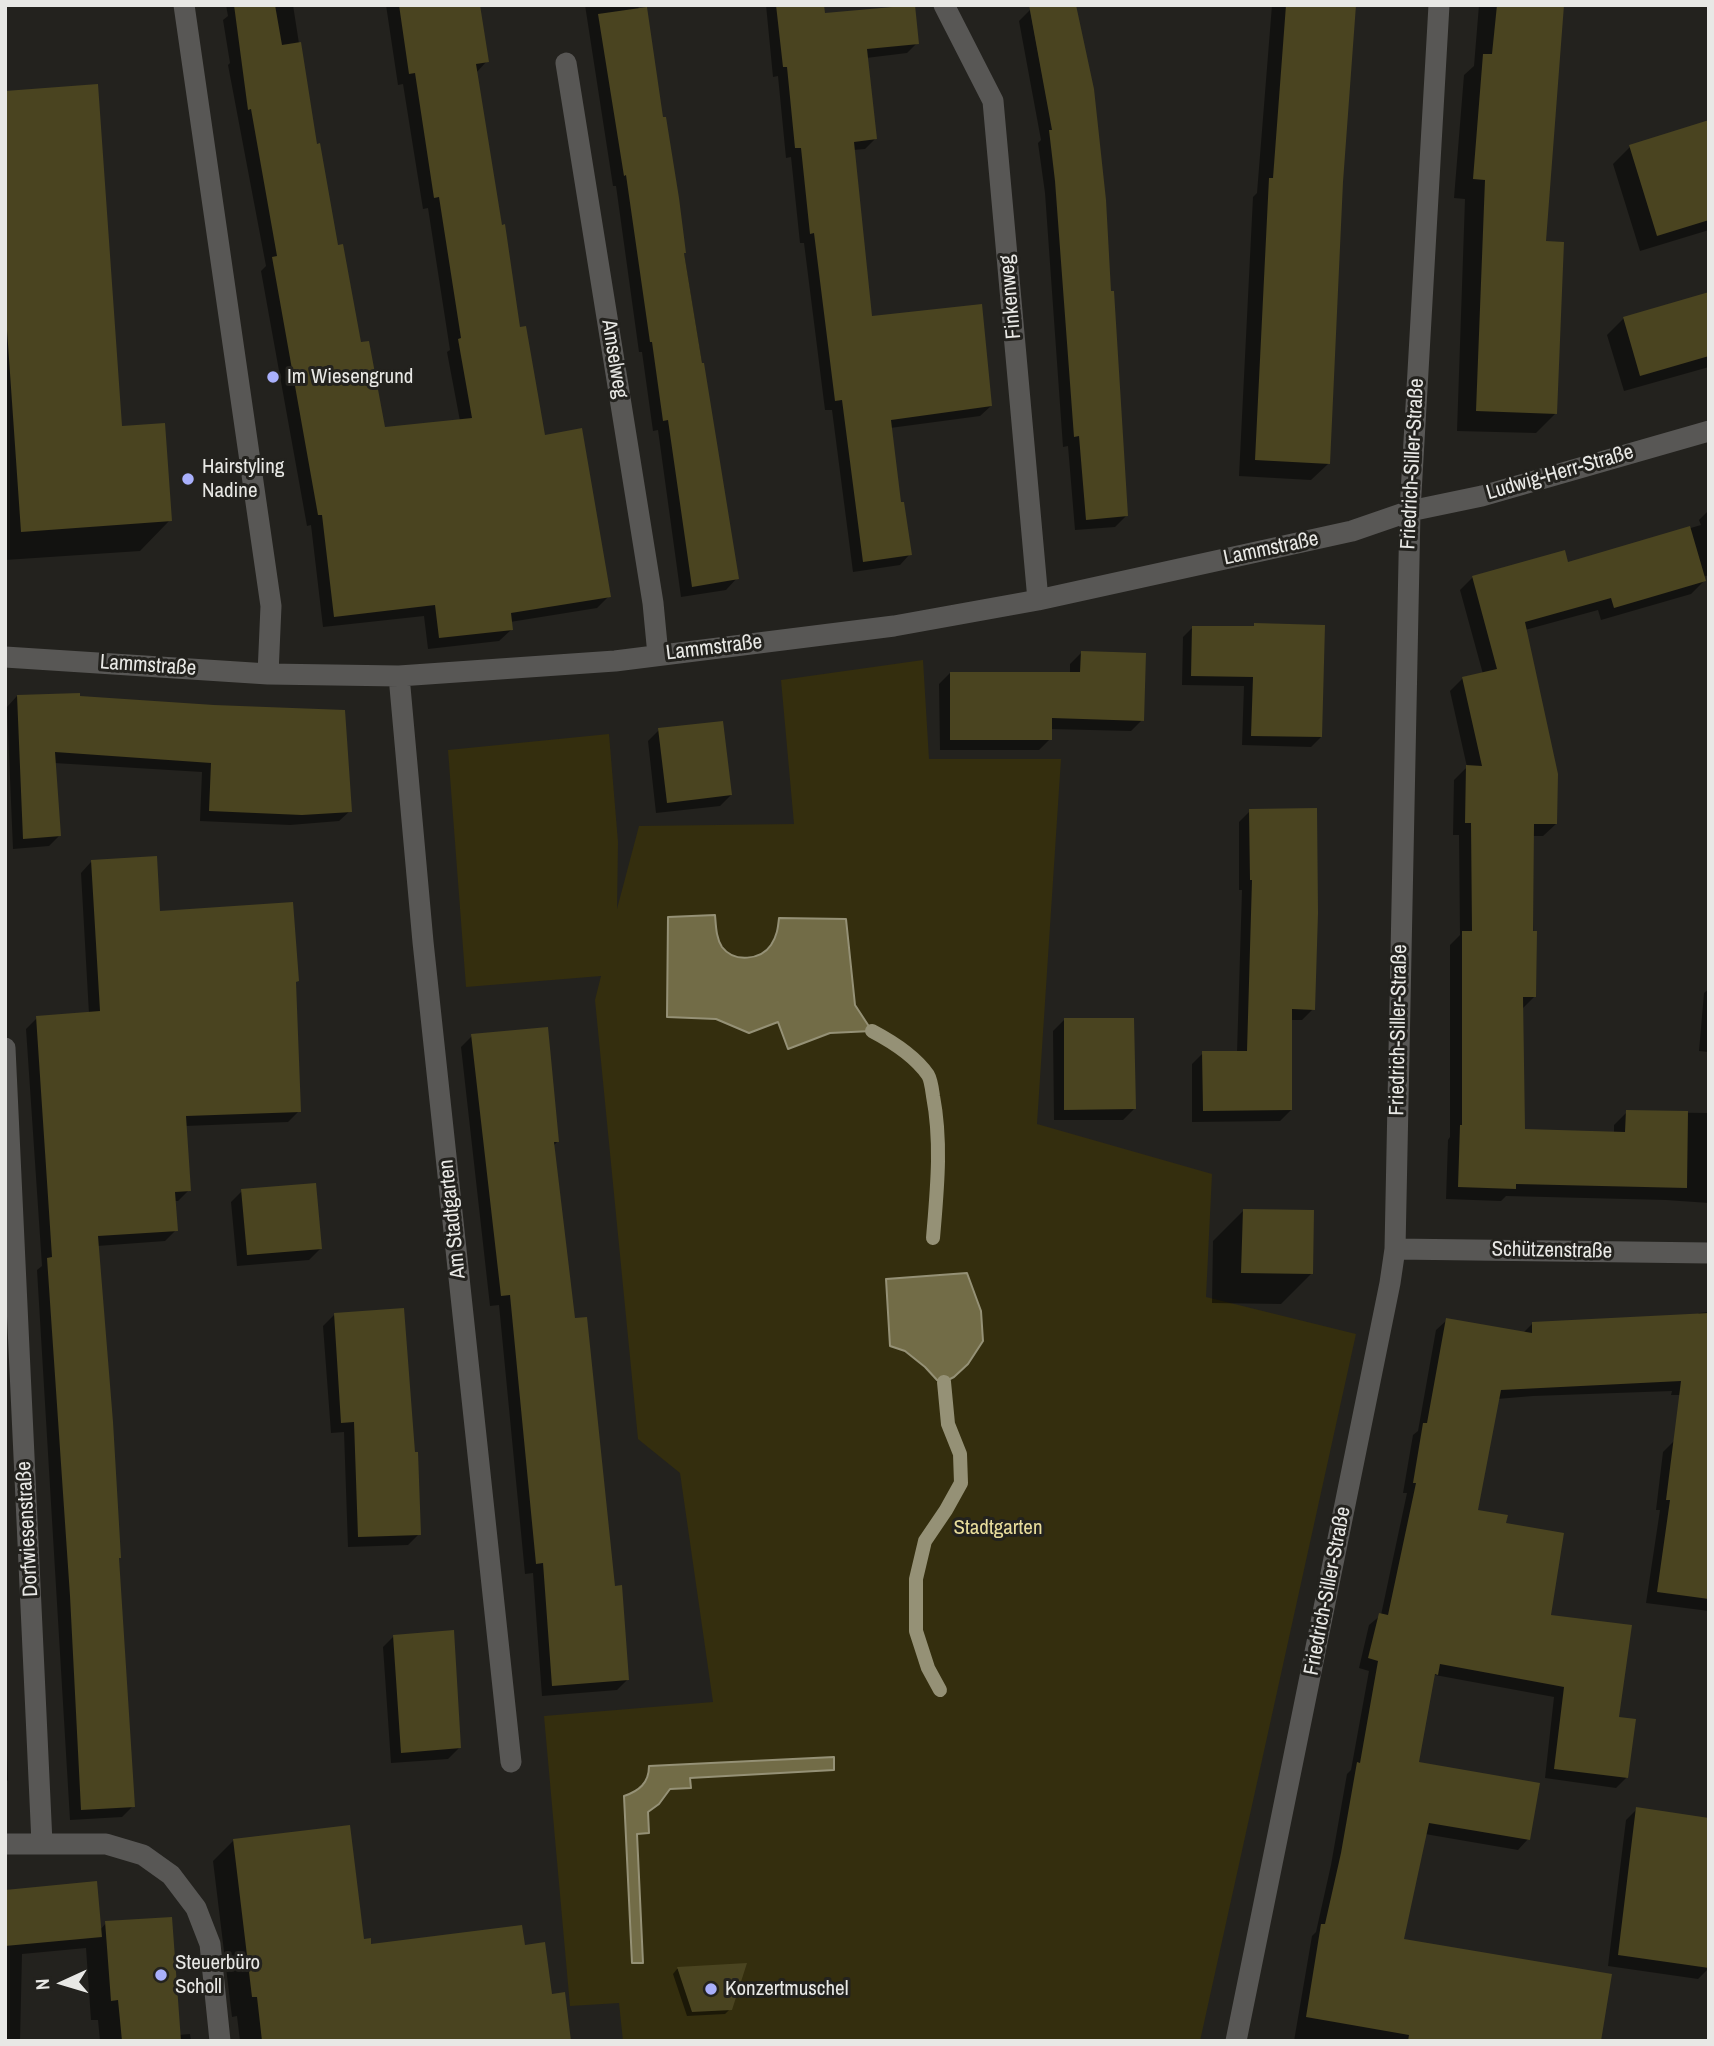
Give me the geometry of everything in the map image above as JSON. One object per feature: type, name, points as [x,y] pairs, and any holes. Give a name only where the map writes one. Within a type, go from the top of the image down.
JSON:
[{"type":"street","points":[[184,5],[271,606],[268,674]]},
{"type":"street","name":"Finkenweg","points":[[944,5],[993,102],[1038,600]]},
{"type":"street","name":"Friedrich-Siller-Straße","points":[[1236,2041],[1395,1250],[1409,511],[1438,5]]},
{"type":"street","name":"Amselweg","points":[[566,63],[653,603],[658,655]]},
{"type":"street","name":"Ludwig-Herr-Straße","points":[[1409,511],[1482,496],[1709,431]]},
{"type":"street","name":"Lammstraße","points":[[5,657],[268,674],[399,676],[615,661],[894,626],[1038,600],[1352,531],[1409,511]]},
{"type":"street","name":"Am Stadtgarten","points":[[399,676],[423,942],[511,1762]]},
{"type":"street","name":"Dorfwiesenstraße","points":[[5,1048],[15,1446],[42,1843]]},
{"type":"street","name":"Schützenstraße","points":[[1395,1250],[1709,1253]]},
{"type":"street","points":[[5,1844],[106,1844],[143,1855],[171,1875],[196,1908],[210,1944],[220,2041]]},
{"type":"green space","name":"Stadtgarten","points":[[923,660],[929,759],[1061,759],[1037,1124],[1212,1174],[1206,1297],[1356,1334],[1200,2041],[623,2041],[619,2003],[570,2006],[544,1716],[713,1702],[680,1473],[638,1439],[595,1000],[601,976],[466,987],[448,750],[609,734],[618,842],[617,909],[639,826],[794,824],[781,680]]},
{"type":"shaded area","points":[[715,915],[717,936],[722,947],[733,956],[747,958],[761,954],[771,945],[779,918],[846,919],[855,1005],[872,1031],[830,1033],[788,1049],[778,1022],[749,1033],[716,1019],[667,1017],[668,917]]},
{"type":"shaded area","points":[[967,1273],[981,1311],[983,1341],[968,1364],[944,1382],[937,1380],[905,1351],[890,1346],[886,1279]]},
{"type":"shaded area","points":[[834,1757],[834,1770],[690,1778],[691,1788],[670,1789],[659,1804],[648,1812],[649,1833],[637,1834],[643,1963],[632,1963],[624,1796],[642,1786],[649,1766]]},
{"type":"building","points":[[234,5],[275,5],[282,45],[301,42],[317,144],[320,143],[338,245],[343,244],[361,342],[369,341],[385,427],[472,418],[458,339],[461,338],[439,197],[434,198],[415,73],[409,74],[399,5],[480,5],[489,62],[476,64],[502,225],[505,224],[520,327],[526,326],[545,435],[582,428],[611,597],[511,613],[513,630],[439,638],[435,605],[334,617],[322,515],[318,515],[272,257],[277,256],[251,109],[248,110]]},
{"type":"building","points":[[776,5],[824,5],[825,13],[915,5],[919,44],[867,49],[877,139],[854,142],[872,316],[982,304],[992,406],[891,420],[901,502],[904,502],[912,555],[863,562],[842,400],[835,401],[814,233],[810,234],[801,148],[795,148],[787,67],[783,67]]},
{"type":"building","points":[[1029,5],[1076,5],[1094,89],[1106,200],[1111,291],[1114,291],[1128,516],[1086,520],[1079,436],[1074,437],[1049,130],[1052,130]]},
{"type":"building","points":[[1286,5],[1356,5],[1343,182],[1330,464],[1255,460],[1269,178],[1273,178]]},
{"type":"building","points":[[1497,5],[1564,5],[1546,241],[1564,242],[1557,414],[1476,411],[1485,180],[1473,179],[1483,54],[1492,54]]},
{"type":"building","points":[[647,7],[663,117],[666,117],[679,198],[684,253],[739,579],[692,587],[668,420],[663,421],[626,175],[624,176],[598,14]]},
{"type":"building","points":[[98,84],[122,426],[165,423],[172,521],[21,532],[5,301],[5,91]]},
{"type":"building","points":[[1709,120],[1709,220],[1657,236],[1629,145]]},
{"type":"building","points":[[1709,292],[1709,356],[1640,376],[1623,317]]},
{"type":"building","points":[[1690,526],[1706,581],[1614,608],[1611,598],[1525,622],[1558,774],[1557,824],[1534,824],[1533,931],[1537,931],[1536,997],[1523,997],[1525,1129],[1625,1132],[1626,1110],[1688,1111],[1687,1188],[1516,1184],[1516,1189],[1458,1187],[1462,1125],[1462,931],[1472,931],[1471,823],[1465,823],[1466,765],[1482,766],[1462,677],[1497,669],[1472,576],[1565,550],[1568,562]]},
{"type":"building","points":[[1254,623],[1325,625],[1322,737],[1251,736],[1253,677],[1191,676],[1192,626],[1254,626]]},
{"type":"building","points":[[1081,651],[1146,653],[1144,721],[1052,718],[1052,740],[950,740],[950,672],[1080,672]]},
{"type":"building","points":[[80,693],[80,696],[214,705],[345,710],[352,812],[302,815],[209,811],[211,763],[55,752],[61,836],[23,839],[17,695]]},
{"type":"building","points":[[723,721],[732,795],[667,803],[658,728]]},
{"type":"building","points":[[1317,808],[1315,1010],[1292,1009],[1292,1110],[1203,1111],[1202,1051],[1247,1051],[1252,880],[1249,809]]},
{"type":"building","points":[[157,856],[160,911],[293,902],[299,981],[296,982],[301,1112],[186,1116],[191,1191],[175,1192],[178,1231],[98,1236],[113,1422],[135,1807],[81,1810],[70,1596],[47,1258],[52,1257],[36,1016],[100,1011],[91,860]]},
{"type":"building","points":[[1064,1018],[1134,1018],[1136,1109],[1064,1110]]},
{"type":"building","points":[[548,1027],[559,1142],[554,1142],[575,1318],[587,1317],[615,1586],[622,1585],[629,1680],[552,1686],[543,1563],[536,1564],[510,1295],[501,1296],[471,1034]]},
{"type":"building","points":[[316,1183],[322,1249],[247,1255],[241,1189]]},
{"type":"building","points":[[1243,1209],[1314,1210],[1313,1274],[1241,1273]]},
{"type":"building","points":[[404,1308],[415,1452],[418,1452],[421,1535],[358,1537],[354,1422],[341,1423],[334,1313]]},
{"type":"building","points":[[1709,1313],[1709,1599],[1657,1592],[1670,1500],[1666,1500],[1681,1381],[1501,1390],[1478,1510],[1508,1515],[1506,1523],[1564,1533],[1551,1615],[1632,1625],[1619,1717],[1636,1719],[1628,1778],[1554,1769],[1564,1687],[1440,1664],[1438,1675],[1435,1674],[1419,1762],[1540,1783],[1530,1840],[1429,1823],[1404,1939],[1612,1974],[1601,2041],[1408,2041],[1409,2035],[1306,2017],[1321,1924],[1325,1924],[1341,1853],[1378,1661],[1368,1658],[1379,1613],[1388,1615],[1416,1483],[1413,1483],[1423,1423],[1427,1423],[1446,1318],[1532,1333],[1532,1322]]},
{"type":"building","points":[[454,1630],[461,1748],[401,1753],[393,1635]]},
{"type":"building","points":[[1636,1807],[1709,1818],[1709,1968],[1618,1955]]},
{"type":"building","points":[[350,1825],[364,1939],[371,1938],[371,1944],[522,1925],[525,1945],[545,1942],[552,1994],[565,1992],[571,2041],[262,2041],[257,1997],[252,1997],[233,1839]]},
{"type":"building","points":[[97,1881],[102,1937],[5,1946],[5,1890]]},
{"type":"building","points":[[172,1917],[181,2041],[122,2041],[118,2000],[111,2001],[105,1921]]},
{"type":"building","name":"Konzertmuschel","points":[[747,1963],[732,2010],[692,2012],[677,1967]]},
{"type":"waterway","points":[[872,1031],[910,1055],[930,1079],[938,1149],[933,1238]]},
{"type":"waterway","points":[[940,1690],[928,1668],[916,1631],[916,1579],[925,1541],[961,1483],[960,1454],[948,1424],[944,1382]]},
{"type":"place","name":"Im Wiesengrund","points":[[273,377]]},
{"type":"place","name":"Hairstyling Nadine","points":[[188,479]]},
{"type":"place","name":"Steuerbüro Scholl","points":[[161,1975]]},
{"type":"place","name":"Konzertmuschel","points":[[711,1989]]}]
